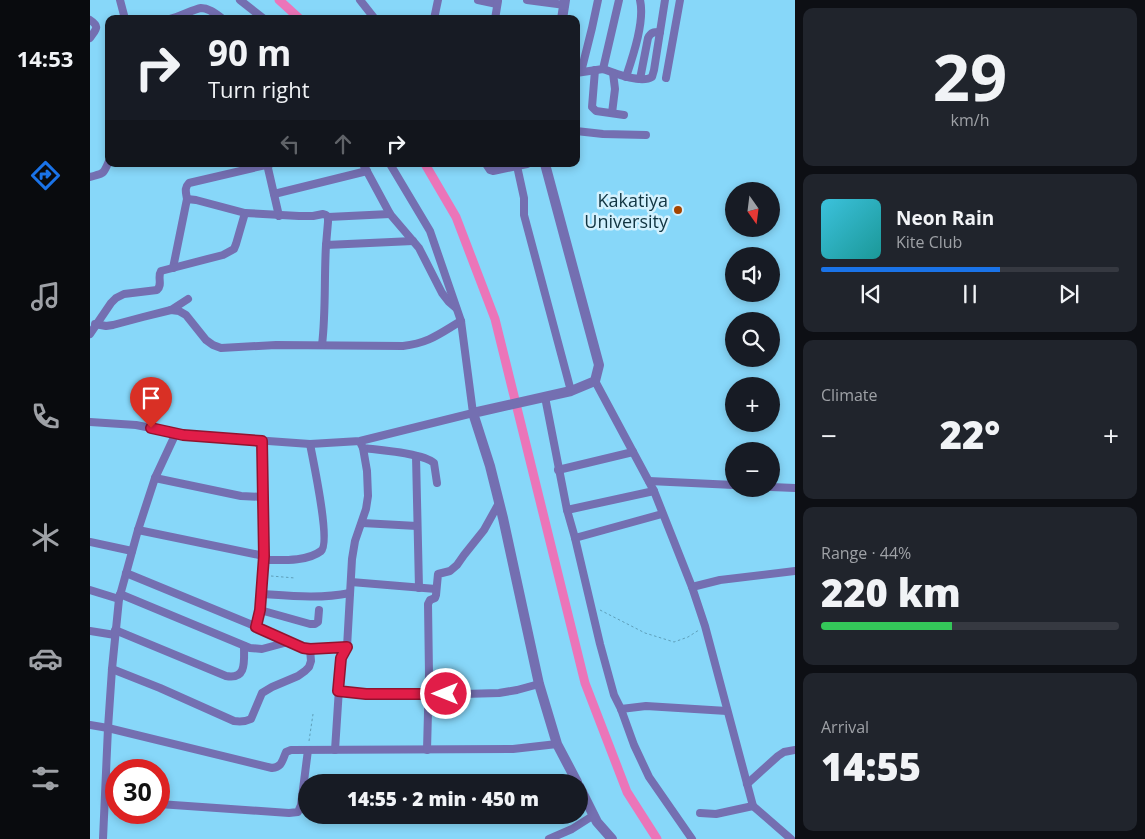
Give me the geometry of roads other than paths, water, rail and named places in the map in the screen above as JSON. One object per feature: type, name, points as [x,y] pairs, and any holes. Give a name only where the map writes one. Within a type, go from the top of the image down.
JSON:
[{"type":"street","points":[[120,0],[124,15]]},
{"type":"street","points":[[240,0],[259,15]]},
{"type":"street","points":[[360,0],[372,15]]},
{"type":"street","points":[[435,15],[438,0]]},
{"type":"street","points":[[478,0],[497,2],[495,15]]},
{"type":"street","points":[[527,0],[565,2],[563,15]]},
{"type":"street","points":[[580,69],[598,0]]},
{"type":"street","points":[[619,0],[599,70],[592,107],[596,111],[624,115]]},
{"type":"street","points":[[626,77],[634,54],[642,13],[640,0]]},
{"type":"street","points":[[580,72],[599,70],[646,80],[652,77],[665,0]]},
{"type":"street","points":[[666,78],[680,0]]},
{"type":"street","points":[[182,15],[200,8],[217,15]]},
{"type":"street","points":[[90,20],[97,26],[90,38]]},
{"type":"street","points":[[640,79],[650,34],[660,32]]},
{"type":"street","points":[[646,49],[657,51]]},
{"type":"street","points":[[612,113],[615,89],[613,73]]},
{"type":"street","points":[[580,131],[646,135]]},
{"type":"street","points":[[90,177],[102,174],[107,167]]},
{"type":"street","points":[[173,268],[187,199],[186,186],[189,183],[256,167]]},
{"type":"street","points":[[269,167],[279,216]]},
{"type":"street","points":[[274,194],[365,167],[390,214],[419,248],[442,293],[457,309]]},
{"type":"street","points":[[392,167],[430,231],[461,321],[473,413],[490,466],[539,684],[557,744],[573,774]]},
{"type":"street","points":[[488,167],[493,171],[511,167]]},
{"type":"street","points":[[516,167],[524,198],[524,215],[570,391]]},
{"type":"street","points":[[546,167],[599,365],[595,381],[654,491],[692,587],[706,626],[753,806],[790,839]]},
{"type":"street","points":[[187,199],[245,212],[279,216],[313,216],[323,214],[328,217],[390,214]]},
{"type":"street","points":[[90,334],[116,298],[124,294],[157,290],[160,285],[160,273],[223,255],[234,249],[245,212]]},
{"type":"street","points":[[322,346],[325,319],[324,274],[328,217]]},
{"type":"street","points":[[326,245],[413,241]]},
{"type":"street","points":[[96,324],[112,326],[171,310],[188,299]]},
{"type":"street","points":[[171,310],[179,311],[186,315],[206,340],[221,348],[276,345],[415,345],[434,338],[461,321]]},
{"type":"street","points":[[362,444],[473,413],[570,391],[595,381]]},
{"type":"street","points":[[542,398],[604,664],[614,695],[649,777],[692,839]]},
{"type":"street","points":[[90,422],[136,425],[183,435],[310,444],[362,444],[429,459],[434,463],[437,483]]},
{"type":"street","points":[[107,759],[119,596],[155,478],[176,433]]},
{"type":"street","points":[[256,627],[262,594],[264,558],[262,441]]},
{"type":"street","points":[[138,530],[264,558],[296,559],[319,552],[324,544],[323,516],[310,444]]},
{"type":"street","points":[[335,750],[341,658],[347,647],[353,550],[368,496],[367,471],[362,444]]},
{"type":"street","points":[[558,470],[632,452]]},
{"type":"street","points":[[416,456],[419,588]]},
{"type":"street","points":[[155,478],[234,494],[263,497]]},
{"type":"street","points":[[649,482],[725,485]]},
{"type":"street","points":[[780,487],[795,488]]},
{"type":"street","points":[[567,510],[654,491]]},
{"type":"street","points":[[427,750],[428,604],[430,600],[435,598],[438,574],[450,571],[457,565],[484,530],[499,503]]},
{"type":"street","points":[[575,538],[662,514]]},
{"type":"street","points":[[362,523],[417,526]]},
{"type":"street","points":[[90,542],[132,551]]},
{"type":"street","points":[[692,587],[720,580],[795,571]]},
{"type":"street","points":[[126,573],[303,648],[347,647]]},
{"type":"street","points":[[351,582],[436,589]]},
{"type":"street","points":[[90,590],[119,596],[257,650],[288,642]]},
{"type":"street","points":[[262,594],[331,596],[350,593]]},
{"type":"street","points":[[260,610],[315,624],[318,622],[319,610]]},
{"type":"street","points":[[90,630],[115,632],[232,677],[241,674],[243,669],[244,646]]},
{"type":"street","points":[[112,670],[160,688],[234,721],[242,722],[251,719],[262,693],[298,676],[309,667],[311,661],[310,649]]},
{"type":"street","points":[[338,691],[366,694],[428,695],[499,693],[539,684]]},
{"type":"street","points":[[621,709],[646,706],[727,711]]},
{"type":"street","points":[[90,725],[272,768],[278,767],[281,764],[286,752],[289,751],[513,750],[557,744]]},
{"type":"street","points":[[170,805],[289,813],[298,812],[301,805],[308,750]]},
{"type":"street","points":[[747,784],[778,756],[784,752],[795,750]]},
{"type":"street","points":[[103,839],[105,800]]},
{"type":"street","points":[[588,803],[597,822],[612,839]]},
{"type":"street","points":[[700,813],[716,814],[753,806]]},
{"type":"street","points":[[549,839],[572,829],[594,815]]},
{"type":"waterway","points":[[279,0],[296,15]]},
{"type":"waterway","points":[[427,167],[456,217],[495,319],[585,683],[627,792],[657,839]]},
{"type":"place","name":"Kakatiya University","points":[[678,210]]}]
